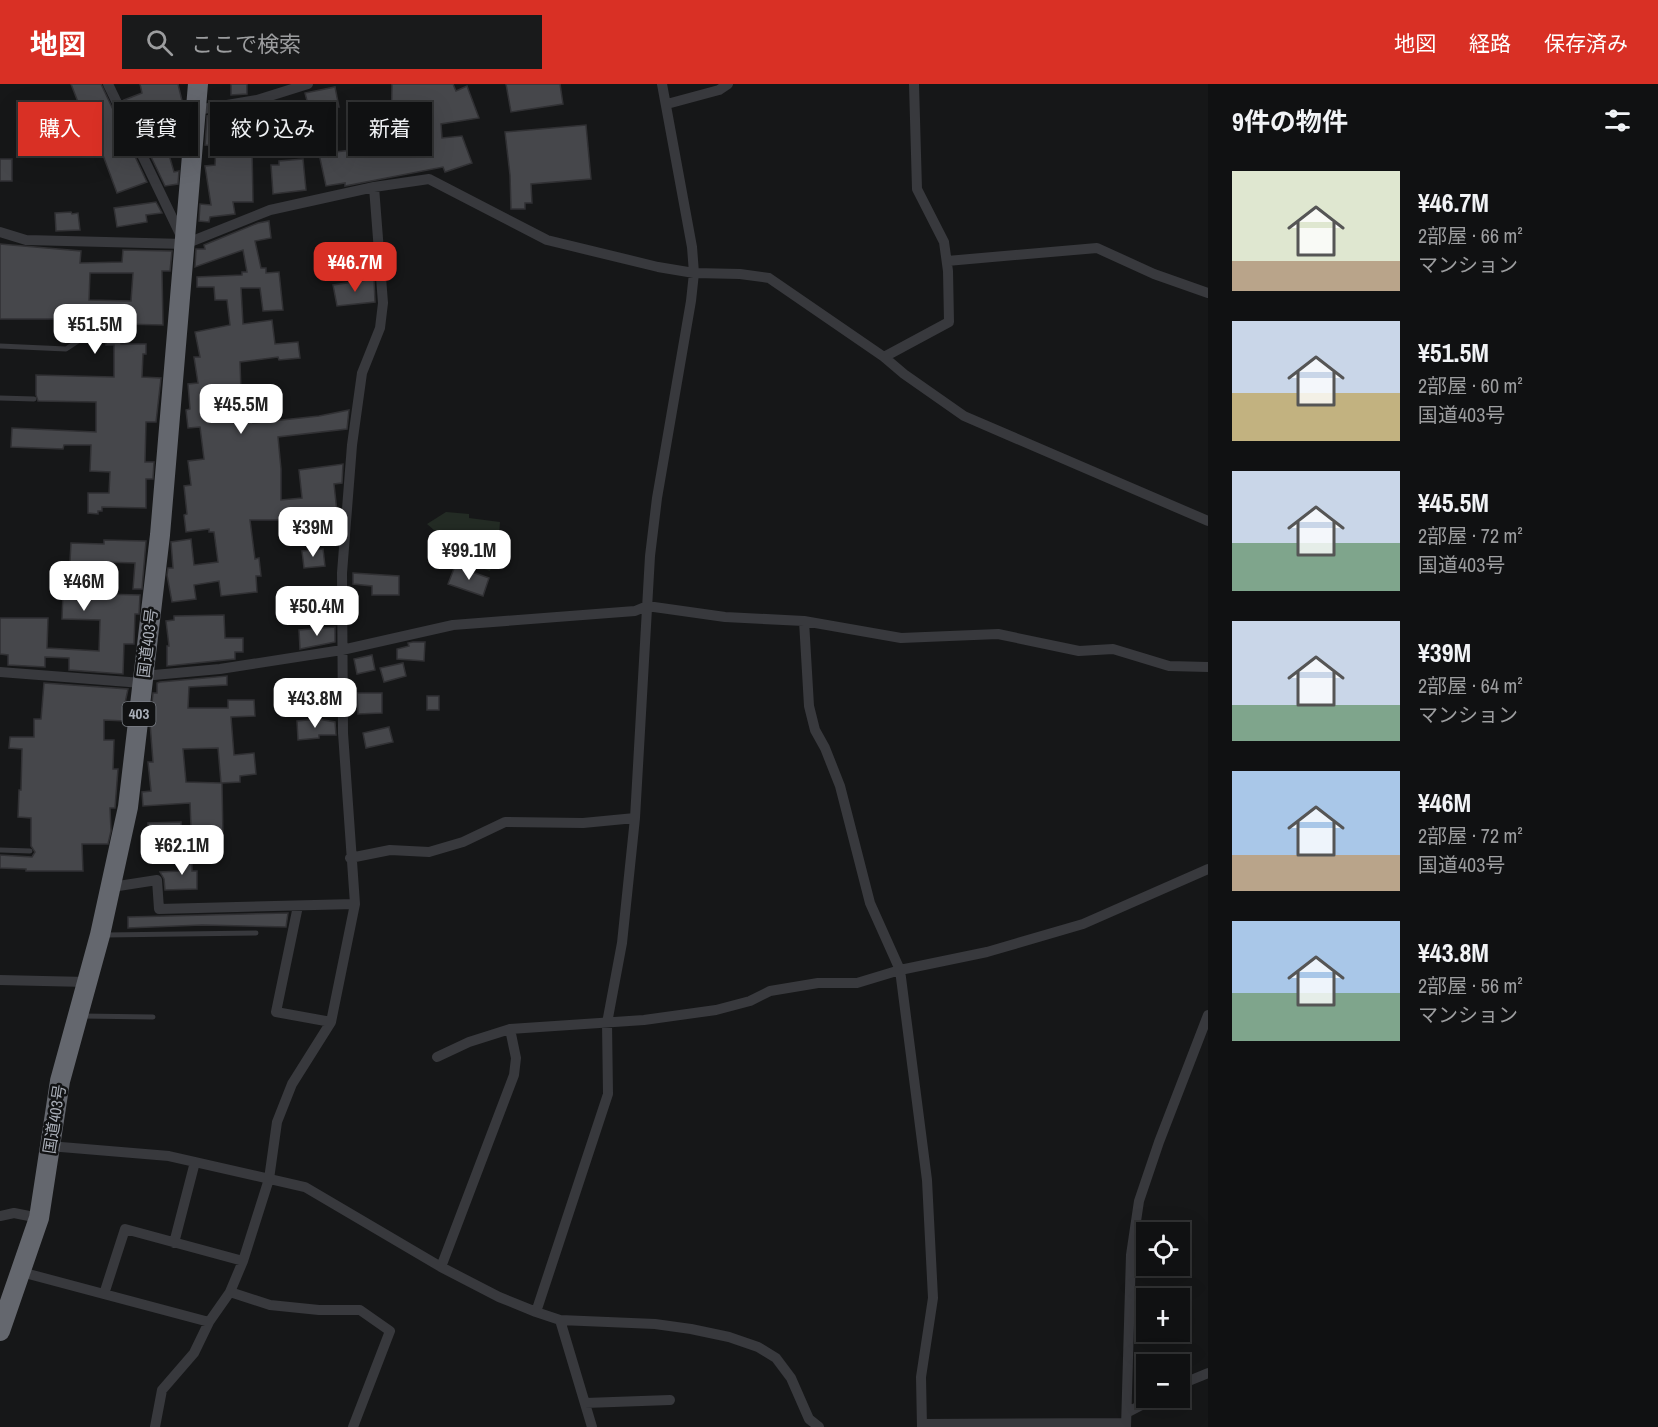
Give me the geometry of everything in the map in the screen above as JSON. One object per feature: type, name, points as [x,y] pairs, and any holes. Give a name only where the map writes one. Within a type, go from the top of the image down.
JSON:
[{"type":"highway","name":"国道403号","points":[[197,102],[198,84]]},
{"type":"highway","name":"国道403号","points":[[0,1330],[39,1218],[60,1081],[112,887],[128,807],[160,535],[193,156]]},
{"type":"street","points":[[108,84],[185,244]]},
{"type":"street","points":[[198,110],[257,100],[308,84]]},
{"type":"street","points":[[536,1312],[608,1094],[607,1023],[622,943],[635,818],[647,606],[657,498],[684,346],[694,273],[688,217],[662,84]]},
{"type":"street","points":[[667,104],[719,90],[728,84]]},
{"type":"street","points":[[884,357],[949,322],[944,242],[917,189],[914,84]]},
{"type":"street","points":[[0,231],[26,240],[185,244],[270,210],[374,187],[429,179],[548,240],[658,267],[694,273],[740,274],[769,278],[884,357],[904,374],[964,416],[1208,521]]},
{"type":"street","points":[[155,1427],[162,1390],[194,1353],[209,1322],[230,1292],[243,1261],[269,1179],[277,1122],[292,1084],[331,1022],[355,904],[343,733],[342,573],[352,445],[362,373],[380,328],[383,303],[374,187]]},
{"type":"street","points":[[946,261],[1097,248],[1154,274],[1208,293]]},
{"type":"street","points":[[0,672],[142,679],[342,650],[453,625],[635,611],[647,606],[725,617],[804,621],[901,638],[998,634],[1078,651],[1113,649],[1169,666],[1208,667]]},
{"type":"street","points":[[804,621],[809,706],[815,730],[840,786],[870,903],[900,970],[926,1170],[933,1298],[921,1377],[922,1426],[1127,1421],[1143,1408]]},
{"type":"street","points":[[350,858],[390,850],[429,852],[463,842],[505,822],[583,823],[635,818]]},
{"type":"street","points":[[437,1056],[469,1042],[510,1029],[607,1023],[716,1010],[750,1001],[770,991],[818,983],[857,982],[900,970],[987,952],[1083,924],[1208,869]]},
{"type":"street","points":[[112,887],[157,880],[159,909],[355,904]]},
{"type":"street","points":[[298,906],[276,1012],[331,1022]]},
{"type":"street","points":[[0,980],[87,982]]},
{"type":"street","points":[[1127,1421],[1131,1256],[1139,1201],[1208,1015]]},
{"type":"street","points":[[441,1267],[514,1075],[516,1058],[510,1029]]},
{"type":"street","points":[[49,1146],[169,1156],[305,1187],[441,1267],[499,1297],[536,1312],[560,1320],[655,1324],[691,1329],[729,1337],[758,1347],[776,1358],[791,1378],[809,1419],[819,1427]]},
{"type":"street","points":[[174,1243],[195,1161]]},
{"type":"street","points":[[0,1216],[14,1213],[39,1218]]},
{"type":"street","points":[[104,1294],[125,1229],[243,1261]]},
{"type":"street","points":[[21,1272],[209,1322]]},
{"type":"street","points":[[230,1292],[270,1305],[319,1310],[360,1310],[390,1331],[353,1427]]},
{"type":"street","points":[[560,1320],[592,1427]]},
{"type":"street","points":[[1190,1380],[1208,1373]]},
{"type":"street","points":[[585,1403],[670,1400]]},
{"type":"lane","points":[[0,346],[66,349],[95,330]]},
{"type":"lane","points":[[0,398],[34,399]]},
{"type":"lane","points":[[0,850],[30,851]]},
{"type":"lane","points":[[100,935],[256,933]]},
{"type":"lane","points":[[77,1016],[153,1017]]},
{"type":"shaded area","points":[[446,512],[469,514],[469,518],[500,522],[498,548],[490,571],[441,554],[449,535],[434,530],[427,524]]},
{"type":"building","points":[[71,84],[101,84],[114,112],[114,156],[135,156],[147,182],[117,193],[102,153],[102,102],[78,102]]},
{"type":"building","points":[[140,84],[178,84],[182,102],[125,102],[124,100],[142,93]]},
{"type":"building","points":[[231,84],[247,84],[247,94],[231,95]]},
{"type":"building","points":[[392,84],[453,84],[456,91],[467,86],[479,118],[441,124],[442,138],[462,136],[472,163],[445,172],[443,167],[345,186],[345,183],[326,186],[319,156],[336,156],[336,152],[348,150],[348,156],[432,156],[432,102],[392,102]]},
{"type":"building","points":[[506,84],[560,84],[563,104],[511,112]]},
{"type":"building","points":[[335,87],[339,107],[336,107],[336,102],[307,102],[305,93]]},
{"type":"building","points":[[210,115],[210,145],[205,145],[207,116]]},
{"type":"building","points":[[586,125],[591,179],[531,184],[532,203],[525,203],[525,209],[511,209],[505,132]]},
{"type":"building","points":[[151,156],[169,156],[174,172],[179,171],[178,184],[165,186]]},
{"type":"building","points":[[215,156],[252,156],[253,202],[233,202],[235,214],[210,217],[209,222],[199,221],[200,204],[211,205],[205,166],[215,165]]},
{"type":"building","points":[[0,159],[12,159],[12,181],[0,181]]},
{"type":"building","points":[[303,159],[306,190],[273,194],[271,165],[279,165],[279,161]]},
{"type":"building","points":[[156,202],[162,213],[146,215],[147,222],[117,227],[114,208]]},
{"type":"building","points":[[71,212],[72,214],[78,213],[80,230],[56,231],[55,213]]},
{"type":"building","points":[[269,221],[271,238],[255,241],[261,268],[266,268],[266,273],[279,272],[283,310],[263,311],[260,288],[241,288],[243,324],[272,320],[275,344],[298,342],[300,358],[279,360],[278,357],[240,362],[241,392],[249,391],[253,423],[319,416],[349,410],[347,429],[278,437],[281,500],[302,498],[299,470],[343,464],[342,483],[334,484],[337,512],[277,520],[250,520],[255,559],[259,558],[261,576],[256,576],[257,592],[221,596],[219,581],[194,585],[196,599],[172,602],[167,575],[168,568],[173,568],[171,542],[191,539],[194,565],[218,562],[214,532],[209,532],[209,529],[186,532],[184,515],[187,514],[184,486],[191,485],[188,461],[204,459],[200,427],[188,428],[186,410],[190,409],[188,384],[198,383],[194,357],[200,357],[195,332],[230,325],[227,300],[215,300],[214,287],[197,287],[197,277],[242,275],[242,272],[247,272],[243,250],[195,267],[196,249],[205,249],[204,245],[258,223]]},
{"type":"building","points":[[0,244],[81,251],[80,263],[122,262],[123,250],[172,251],[170,271],[162,271],[163,325],[121,324],[121,344],[146,344],[142,377],[161,378],[156,422],[146,422],[145,462],[154,462],[153,479],[146,479],[146,508],[102,507],[102,511],[98,511],[98,514],[88,513],[88,493],[109,493],[110,472],[90,471],[91,445],[64,445],[63,449],[11,447],[12,428],[96,432],[96,402],[38,401],[36,375],[114,377],[114,345],[106,345],[107,319],[87,318],[88,310],[63,310],[63,319],[0,319]],"holes":[[[90,273],[133,273],[131,301],[89,300]]]},
{"type":"building","points":[[374,279],[375,302],[337,306],[333,285]]},
{"type":"building","points":[[104,540],[146,541],[142,589],[133,589],[135,563],[103,562],[102,594],[140,595],[139,614],[135,614],[134,644],[124,644],[123,674],[69,670],[69,658],[45,657],[45,667],[8,665],[8,655],[0,654],[0,618],[48,618],[47,648],[99,651],[100,620],[62,619],[63,592],[65,592],[66,579],[69,580],[71,543],[104,544]]},
{"type":"building","points":[[323,549],[325,566],[304,568],[302,551]]},
{"type":"building","points":[[455,566],[489,578],[483,596],[448,584]]},
{"type":"building","points":[[353,573],[399,576],[399,595],[372,595],[372,586],[353,584]]},
{"type":"building","points":[[224,615],[225,638],[243,638],[243,652],[235,652],[235,659],[167,666],[167,646],[169,646],[166,621],[174,620],[174,616]]},
{"type":"building","points":[[335,627],[335,642],[300,649],[299,630]]},
{"type":"building","points":[[425,642],[424,661],[397,659],[397,649],[409,646],[408,643]]},
{"type":"building","points":[[372,655],[375,670],[357,674],[354,659]]},
{"type":"building","points":[[403,663],[406,676],[384,682],[380,668]]},
{"type":"building","points":[[227,676],[227,685],[189,687],[188,708],[228,708],[228,700],[254,700],[255,716],[231,717],[234,755],[254,753],[256,774],[240,776],[240,782],[222,783],[223,839],[203,840],[203,826],[191,827],[190,803],[143,806],[142,792],[151,791],[148,762],[153,762],[150,723],[153,693],[157,693],[157,683]],"holes":[[[218,748],[221,783],[186,782],[183,749]]]},
{"type":"building","points":[[44,683],[128,689],[124,708],[128,708],[126,721],[104,720],[104,740],[114,740],[113,769],[118,769],[115,808],[110,808],[111,831],[108,844],[82,844],[83,871],[26,871],[26,869],[0,868],[0,855],[32,857],[35,852],[31,846],[31,818],[18,817],[22,749],[9,748],[10,737],[34,737],[34,719],[41,719]]},
{"type":"building","points":[[357,693],[382,693],[382,713],[358,714]]},
{"type":"building","points":[[427,696],[439,696],[439,710],[427,710]]},
{"type":"building","points":[[318,719],[335,722],[336,735],[319,735],[319,738],[298,740],[297,721]]},
{"type":"building","points":[[389,727],[393,742],[366,748],[363,733]]},
{"type":"building","points":[[181,822],[182,843],[149,844],[148,823]]},
{"type":"building","points":[[180,855],[192,855],[192,871],[197,871],[197,889],[165,890],[164,879],[160,872],[180,871]]},
{"type":"building","points":[[288,913],[286,927],[202,925],[128,928],[128,917]]}]
